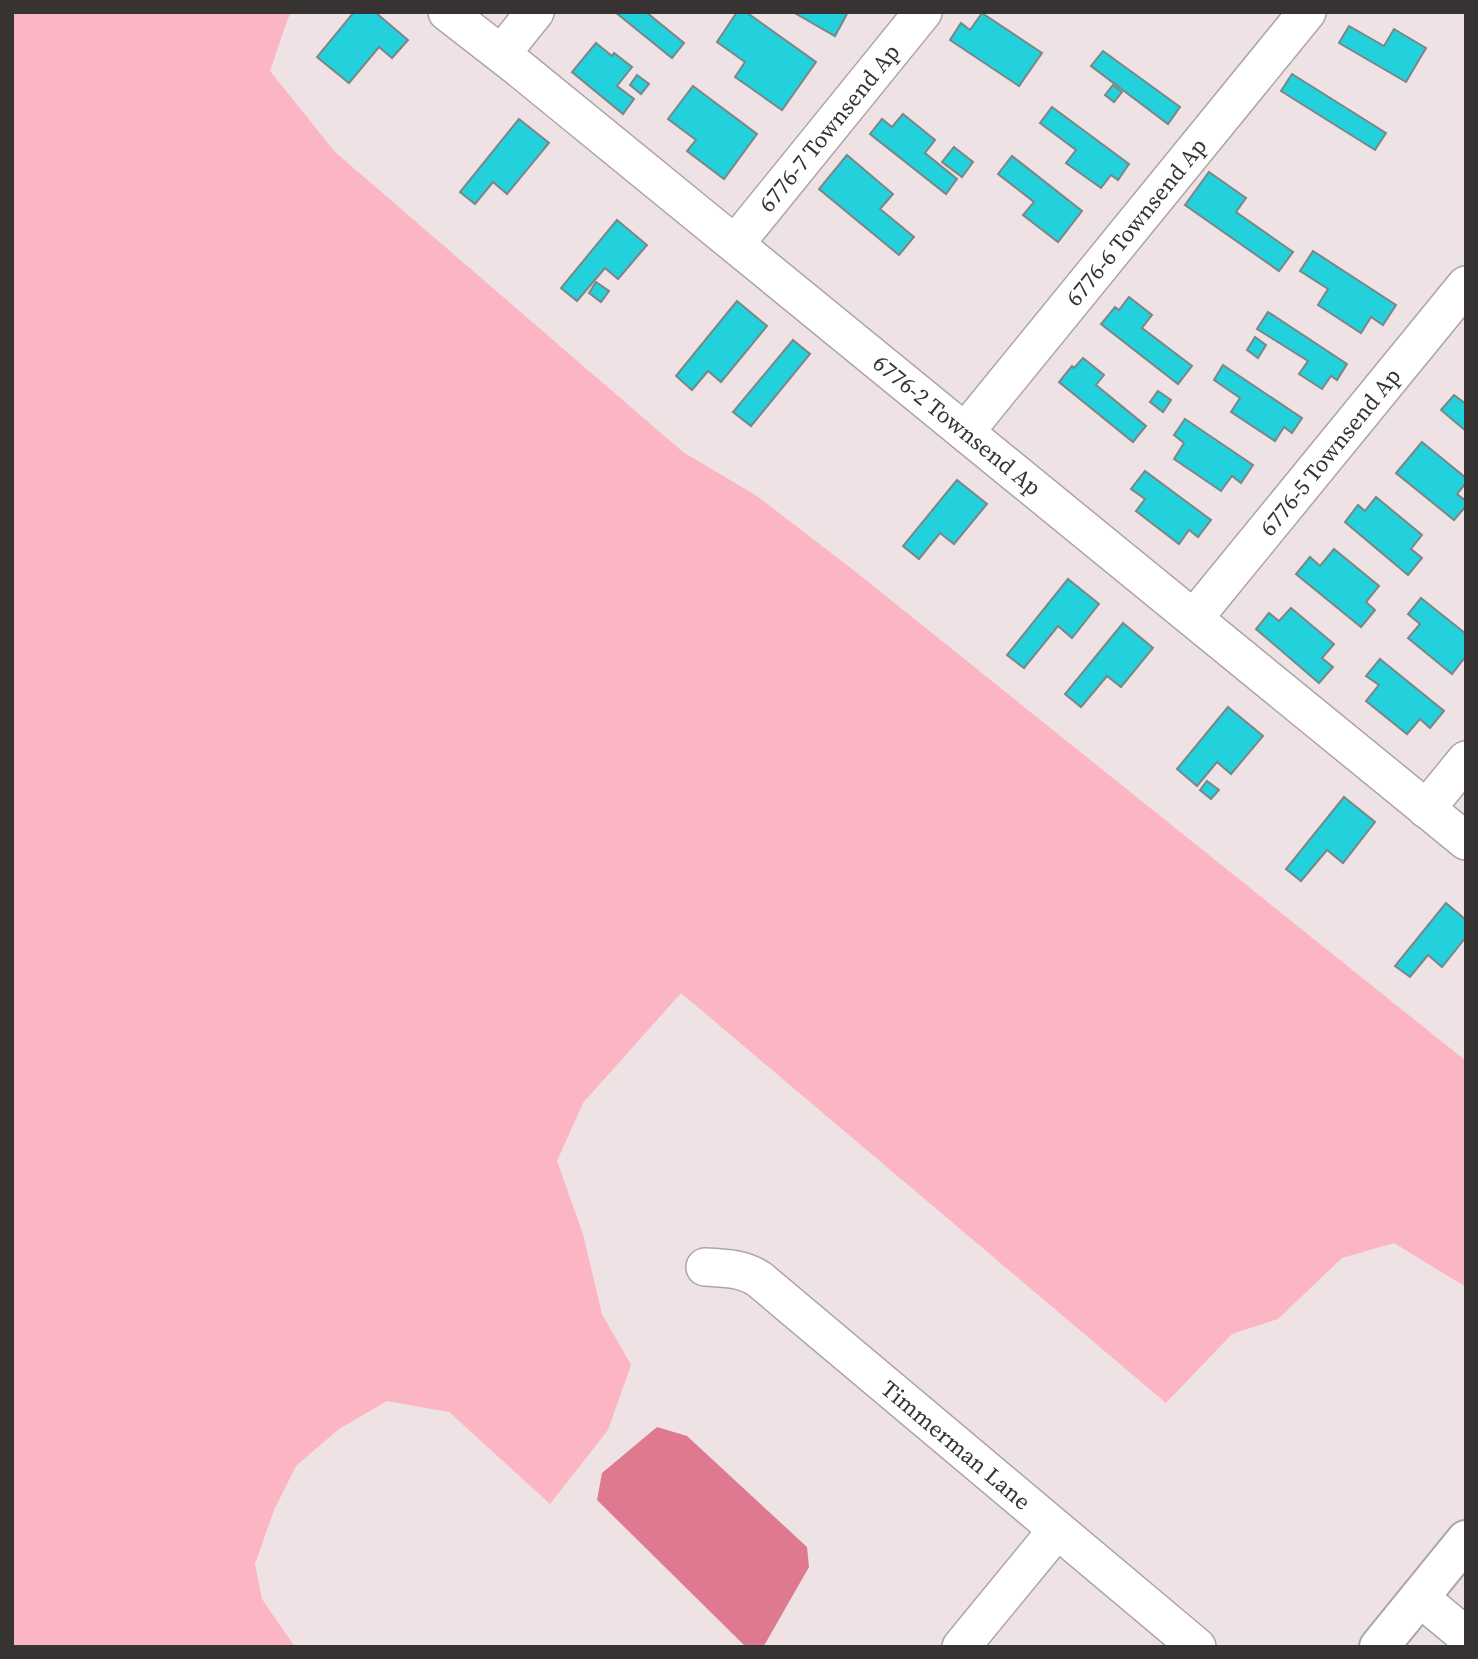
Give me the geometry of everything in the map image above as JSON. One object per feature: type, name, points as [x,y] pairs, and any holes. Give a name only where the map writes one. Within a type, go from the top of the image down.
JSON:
[{"type":"street","name":"6776-2 Townsend Ap","points":[[447,12],[502,53],[1466,841]]},
{"type":"street","points":[[502,53],[535,12]]},
{"type":"street","name":"6776-7 Townsend Ap","points":[[735,244],[923,12]]},
{"type":"street","name":"6776-6 Townsend Ap","points":[[965,432],[1307,12]]},
{"type":"street","name":"6776-5 Townsend Ap","points":[[1194,618],[1466,285]]},
{"type":"street","points":[[1426,809],[1466,760]]},
{"type":"street","name":"Timmerman Lane","points":[[705,1267],[739,1269],[758,1279],[1197,1647]]},
{"type":"street","points":[[961,1647],[1057,1530]]},
{"type":"street","points":[[1379,1647],[1466,1540]]},
{"type":"street","points":[[1419,1597],[1466,1636]]},
{"type":"shaded area","points":[[12,12],[292,12],[270,71],[335,152],[683,452],[757,496],[852,569],[1466,1061],[1466,1287],[1394,1243],[1342,1258],[1278,1319],[1232,1334],[1166,1403],[681,993],[583,1103],[557,1161],[583,1234],[602,1314],[631,1365],[608,1430],[550,1504],[449,1412],[387,1401],[339,1429],[296,1466],[274,1510],[255,1564],[262,1599],[295,1647],[12,1647]]},
{"type":"shaded area","points":[[657,1427],[687,1436],[807,1547],[809,1567],[761,1647],[746,1647],[597,1500],[602,1473]]},
{"type":"building","points":[[354,12],[375,12],[408,40],[392,58],[379,47],[349,83],[317,57]]},
{"type":"building","points":[[615,12],[646,12],[684,43],[672,58]]},
{"type":"building","points":[[737,12],[746,12],[816,62],[782,110],[735,77],[745,62],[717,42]]},
{"type":"building","points":[[793,12],[848,12],[835,36]]},
{"type":"building","points":[[982,13],[1042,53],[1019,86],[950,40],[961,23],[970,30]]},
{"type":"building","points":[[1349,26],[1384,46],[1394,29],[1426,48],[1406,82],[1339,43]]},
{"type":"building","points":[[596,43],[632,67],[617,86],[634,99],[623,114],[572,72]]},
{"type":"building","points":[[1103,51],[1180,107],[1168,124],[1091,66]]},
{"type":"building","points":[[1292,74],[1386,133],[1375,150],[1281,91]]},
{"type":"building","points":[[637,75],[649,84],[641,94],[630,85]]},
{"type":"building","points":[[1113,85],[1122,92],[1114,102],[1105,95]]},
{"type":"building","points":[[693,86],[757,134],[724,179],[687,151],[696,140],[668,119]]},
{"type":"building","points":[[1052,107],[1129,164],[1118,180],[1111,175],[1101,188],[1066,163],[1076,150],[1040,123]]},
{"type":"building","points":[[903,114],[935,140],[925,153],[957,179],[946,194],[870,134],[882,119],[892,127]]},
{"type":"building","points":[[519,119],[549,143],[507,194],[493,182],[475,204],[460,192]]},
{"type":"building","points":[[954,147],[973,162],[962,177],[942,162]]},
{"type":"building","points":[[847,155],[893,194],[880,209],[914,237],[899,255],[819,189]]},
{"type":"building","points":[[1012,156],[1082,211],[1058,242],[1023,215],[1034,202],[998,174]]},
{"type":"building","points":[[1209,172],[1246,198],[1236,212],[1293,252],[1279,271],[1185,205]]},
{"type":"building","points":[[617,220],[647,245],[618,279],[605,268],[577,301],[561,288]]},
{"type":"building","points":[[1313,251],[1396,305],[1383,325],[1371,317],[1361,333],[1318,305],[1328,289],[1300,271]]},
{"type":"building","points":[[596,282],[609,291],[601,302],[589,293]]},
{"type":"building","points":[[1129,297],[1152,315],[1142,328],[1192,366],[1178,384],[1101,324],[1115,307],[1119,310]]},
{"type":"building","points":[[737,301],[767,326],[721,382],[708,371],[692,390],[676,376]]},
{"type":"building","points":[[1268,312],[1347,364],[1337,380],[1331,376],[1322,389],[1299,374],[1308,361],[1257,329]]},
{"type":"building","points":[[1255,337],[1266,345],[1258,358],[1247,350]]},
{"type":"building","points":[[793,340],[810,354],[751,426],[733,412]]},
{"type":"building","points":[[1083,358],[1104,375],[1096,385],[1146,426],[1133,442],[1059,382],[1072,366],[1074,368]]},
{"type":"building","points":[[1223,365],[1302,418],[1292,433],[1284,427],[1275,441],[1231,412],[1240,398],[1214,380]]},
{"type":"building","points":[[1158,391],[1171,400],[1163,412],[1150,402]]},
{"type":"building","points":[[1454,395],[1466,404],[1466,431],[1441,410]]},
{"type":"building","points":[[1185,419],[1253,465],[1241,483],[1232,476],[1221,491],[1174,459],[1184,443],[1174,435]]},
{"type":"building","points":[[1422,442],[1466,478],[1466,483],[1457,494],[1466,501],[1466,506],[1454,520],[1396,473]]},
{"type":"building","points":[[1145,471],[1211,520],[1198,537],[1189,530],[1179,544],[1136,511],[1145,499],[1131,489]]},
{"type":"building","points":[[957,480],[987,504],[954,544],[940,533],[919,559],[903,546]]},
{"type":"building","points":[[1376,497],[1422,535],[1411,549],[1422,558],[1408,575],[1345,522],[1358,505],[1365,511]]},
{"type":"building","points":[[1334,549],[1379,586],[1366,602],[1375,610],[1361,627],[1296,574],[1310,557],[1320,566]]},
{"type":"building","points":[[1068,579],[1099,604],[1072,638],[1058,626],[1024,668],[1007,655]]},
{"type":"building","points":[[1421,598],[1466,634],[1466,656],[1452,674],[1408,638],[1420,624],[1408,614]]},
{"type":"building","points":[[1291,608],[1334,644],[1322,658],[1333,667],[1319,683],[1256,629],[1269,613],[1279,621]]},
{"type":"building","points":[[1123,623],[1153,648],[1121,687],[1107,676],[1081,707],[1065,694]]},
{"type":"building","points":[[1380,659],[1444,711],[1430,728],[1420,719],[1407,734],[1366,701],[1379,685],[1366,676]]},
{"type":"building","points":[[1228,707],[1263,736],[1231,774],[1217,762],[1197,786],[1177,769]]},
{"type":"building","points":[[1207,781],[1219,790],[1211,799],[1200,790]]},
{"type":"building","points":[[1344,797],[1375,822],[1343,863],[1327,850],[1301,881],[1286,869]]},
{"type":"building","points":[[1446,903],[1466,920],[1466,937],[1442,967],[1428,955],[1410,977],[1395,966]]}]
